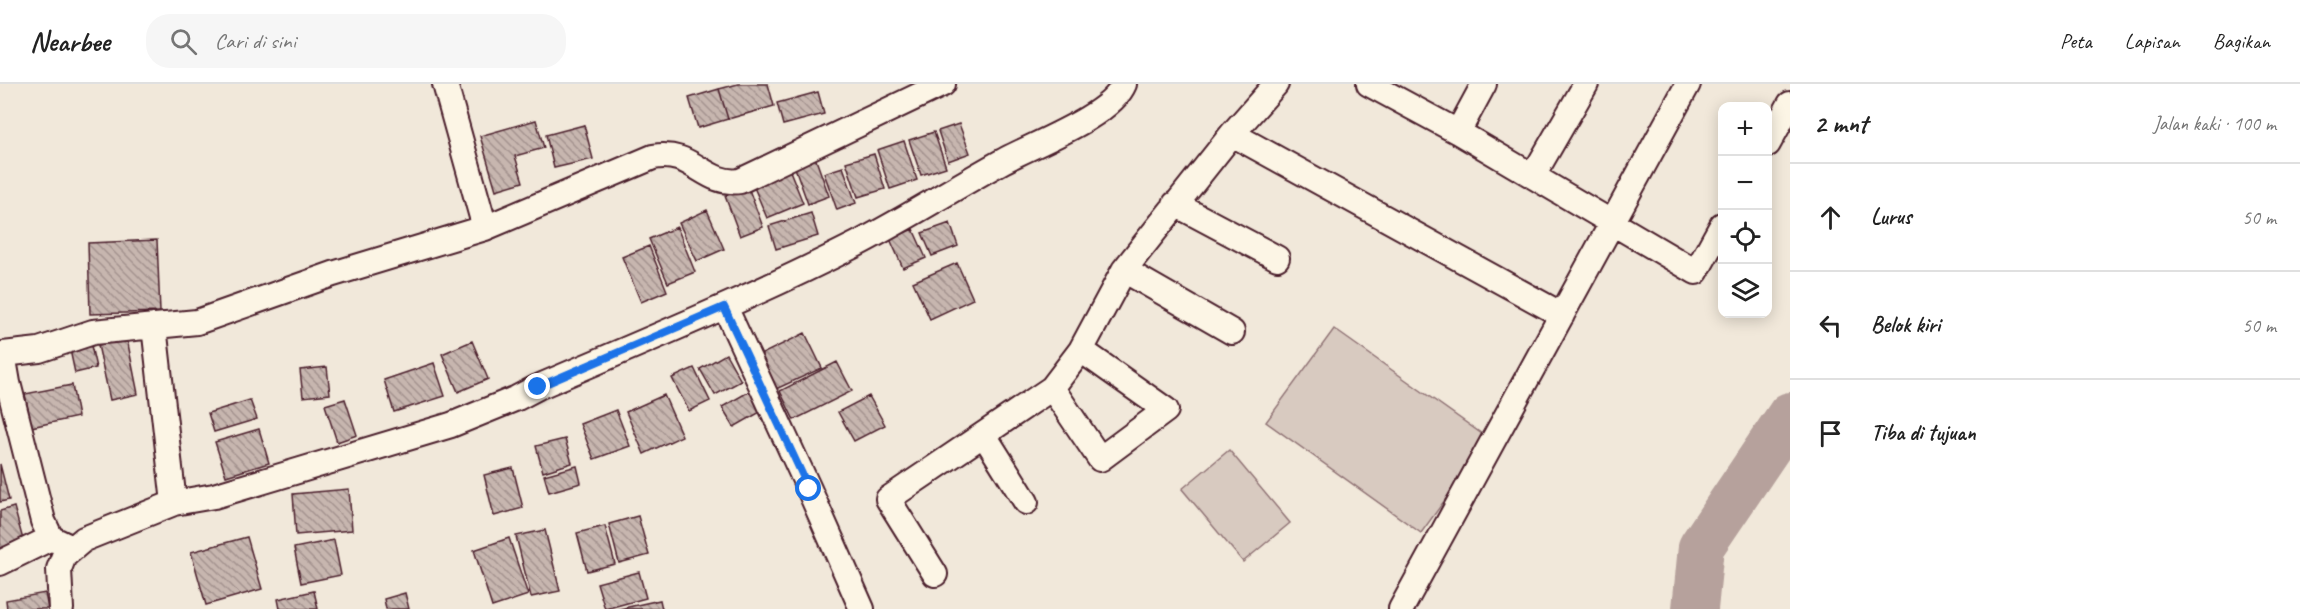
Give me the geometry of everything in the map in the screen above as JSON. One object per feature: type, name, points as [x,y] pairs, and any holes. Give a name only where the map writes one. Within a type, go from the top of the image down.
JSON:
[{"type":"street","points":[[445,84],[485,228]]},
{"type":"street","points":[[61,609],[59,569],[64,556],[61,543],[43,521],[1,348],[39,350],[93,332],[197,322],[333,274],[485,228],[653,157],[666,155],[679,157],[728,183],[740,181],[944,84]]},
{"type":"street","points":[[0,563],[61,543],[84,539],[174,503],[214,496],[451,425],[724,307],[856,244],[1003,161],[1082,123],[1116,96],[1124,84]]},
{"type":"street","points":[[934,574],[888,499],[1052,388],[1081,350],[1124,270],[1232,134],[1276,84]]},
{"type":"street","points":[[1458,132],[1484,84]]},
{"type":"street","points":[[1533,176],[1586,84]]},
{"type":"street","points":[[1401,609],[1688,84]]},
{"type":"street","points":[[1379,86],[1696,272],[1718,232]]},
{"type":"street","points":[[1772,135],[1790,104]]},
{"type":"street","points":[[1232,134],[1562,315]]},
{"type":"street","points":[[1175,204],[1277,258]]},
{"type":"street","points":[[1124,270],[1232,332]]},
{"type":"street","points":[[724,307],[862,609]]},
{"type":"street","points":[[154,326],[174,503]]},
{"type":"street","points":[[1052,388],[1100,459],[1166,410],[1081,350]]},
{"type":"street","points":[[984,435],[1026,502]]},
{"type":"shaded area","points":[[1334,329],[1489,439],[1421,533],[1266,422]]},
{"type":"shaded area","points":[[1229,450],[1290,523],[1243,562],[1182,489]]},
{"type":"building","points":[[738,84],[768,84],[774,106],[728,119],[719,89]]},
{"type":"building","points":[[719,89],[728,119],[698,128],[689,98]]},
{"type":"building","points":[[818,92],[824,114],[783,125],[777,103]]},
{"type":"building","points":[[536,120],[544,148],[515,156],[523,182],[496,190],[480,136]]},
{"type":"building","points":[[959,124],[970,153],[948,161],[938,131]]},
{"type":"building","points":[[584,125],[593,159],[554,168],[546,135]]},
{"type":"building","points":[[934,132],[946,167],[921,175],[909,140]]},
{"type":"building","points":[[904,141],[917,180],[890,189],[877,150]]},
{"type":"building","points":[[874,154],[885,189],[858,197],[846,162]]},
{"type":"building","points":[[815,157],[829,196],[808,204],[794,165]]},
{"type":"building","points":[[788,166],[803,203],[767,218],[751,180]]},
{"type":"building","points":[[843,167],[856,203],[837,210],[824,173]]},
{"type":"building","points":[[748,187],[763,227],[740,236],[725,196]]},
{"type":"building","points":[[707,210],[724,249],[697,261],[679,223]]},
{"type":"building","points":[[811,213],[818,236],[776,249],[769,226]]},
{"type":"building","points":[[950,223],[958,246],[932,256],[922,233]]},
{"type":"building","points":[[677,227],[695,272],[668,283],[649,239]]},
{"type":"building","points":[[913,229],[926,258],[903,268],[890,239]]},
{"type":"building","points":[[157,240],[160,312],[90,314],[88,243]]},
{"type":"building","points":[[649,246],[667,291],[641,302],[622,257]]},
{"type":"building","points":[[957,263],[973,299],[930,319],[913,282]]},
{"type":"building","points":[[805,333],[822,368],[776,389],[760,355]]},
{"type":"building","points":[[127,339],[138,394],[110,400],[98,345]]},
{"type":"building","points":[[90,341],[96,368],[75,373],[69,345]]},
{"type":"building","points":[[472,341],[488,379],[458,392],[442,354]]},
{"type":"building","points":[[726,354],[741,381],[715,395],[700,369]]},
{"type":"building","points":[[837,362],[852,391],[794,420],[780,391]]},
{"type":"building","points":[[434,363],[445,396],[394,412],[384,380]]},
{"type":"building","points":[[327,367],[330,394],[303,397],[300,370]]},
{"type":"building","points":[[694,368],[710,401],[689,411],[672,378]]},
{"type":"building","points":[[72,385],[78,417],[31,427],[25,394]]},
{"type":"building","points":[[750,391],[762,411],[734,427],[722,407]]},
{"type":"building","points":[[664,395],[682,436],[644,454],[626,412]]},
{"type":"building","points":[[869,396],[885,425],[854,441],[838,412]]},
{"type":"building","points":[[345,399],[357,435],[337,442],[325,405]]},
{"type":"building","points":[[250,400],[257,419],[214,432],[208,413]]},
{"type":"building","points":[[616,410],[630,446],[594,459],[580,424]]},
{"type":"building","points":[[259,429],[269,463],[226,476],[215,442]]},
{"type":"building","points":[[565,439],[572,463],[543,472],[536,446]]},
{"type":"building","points":[[0,464],[9,500],[0,502]]},
{"type":"building","points":[[577,466],[581,483],[549,492],[544,475]]},
{"type":"building","points":[[513,468],[523,508],[494,516],[484,475]]},
{"type":"building","points":[[349,489],[352,530],[296,535],[293,494]]},
{"type":"building","points":[[14,507],[25,547],[0,554],[0,511]]},
{"type":"building","points":[[638,516],[649,555],[619,563],[609,524]]},
{"type":"building","points":[[605,526],[615,564],[587,571],[577,533]]},
{"type":"building","points":[[545,530],[560,591],[531,597],[516,536]]},
{"type":"building","points":[[247,537],[262,589],[206,605],[191,552]]},
{"type":"building","points":[[509,538],[528,595],[492,607],[474,550]]},
{"type":"building","points":[[334,540],[341,575],[301,583],[294,548]]},
{"type":"building","points":[[639,572],[646,598],[605,609],[597,583]]},
{"type":"building","points":[[314,591],[318,609],[280,609],[278,599]]},
{"type":"building","points":[[45,593],[48,609],[7,609],[6,600]]},
{"type":"building","points":[[405,593],[409,609],[386,609],[384,599]]},
{"type":"building","points":[[660,600],[662,609],[619,609]]},
{"type":"waterway","points":[[1695,609],[1701,547],[1790,415]]},
{"type":"route","points":[[538,387],[724,307],[809,489]]}]
